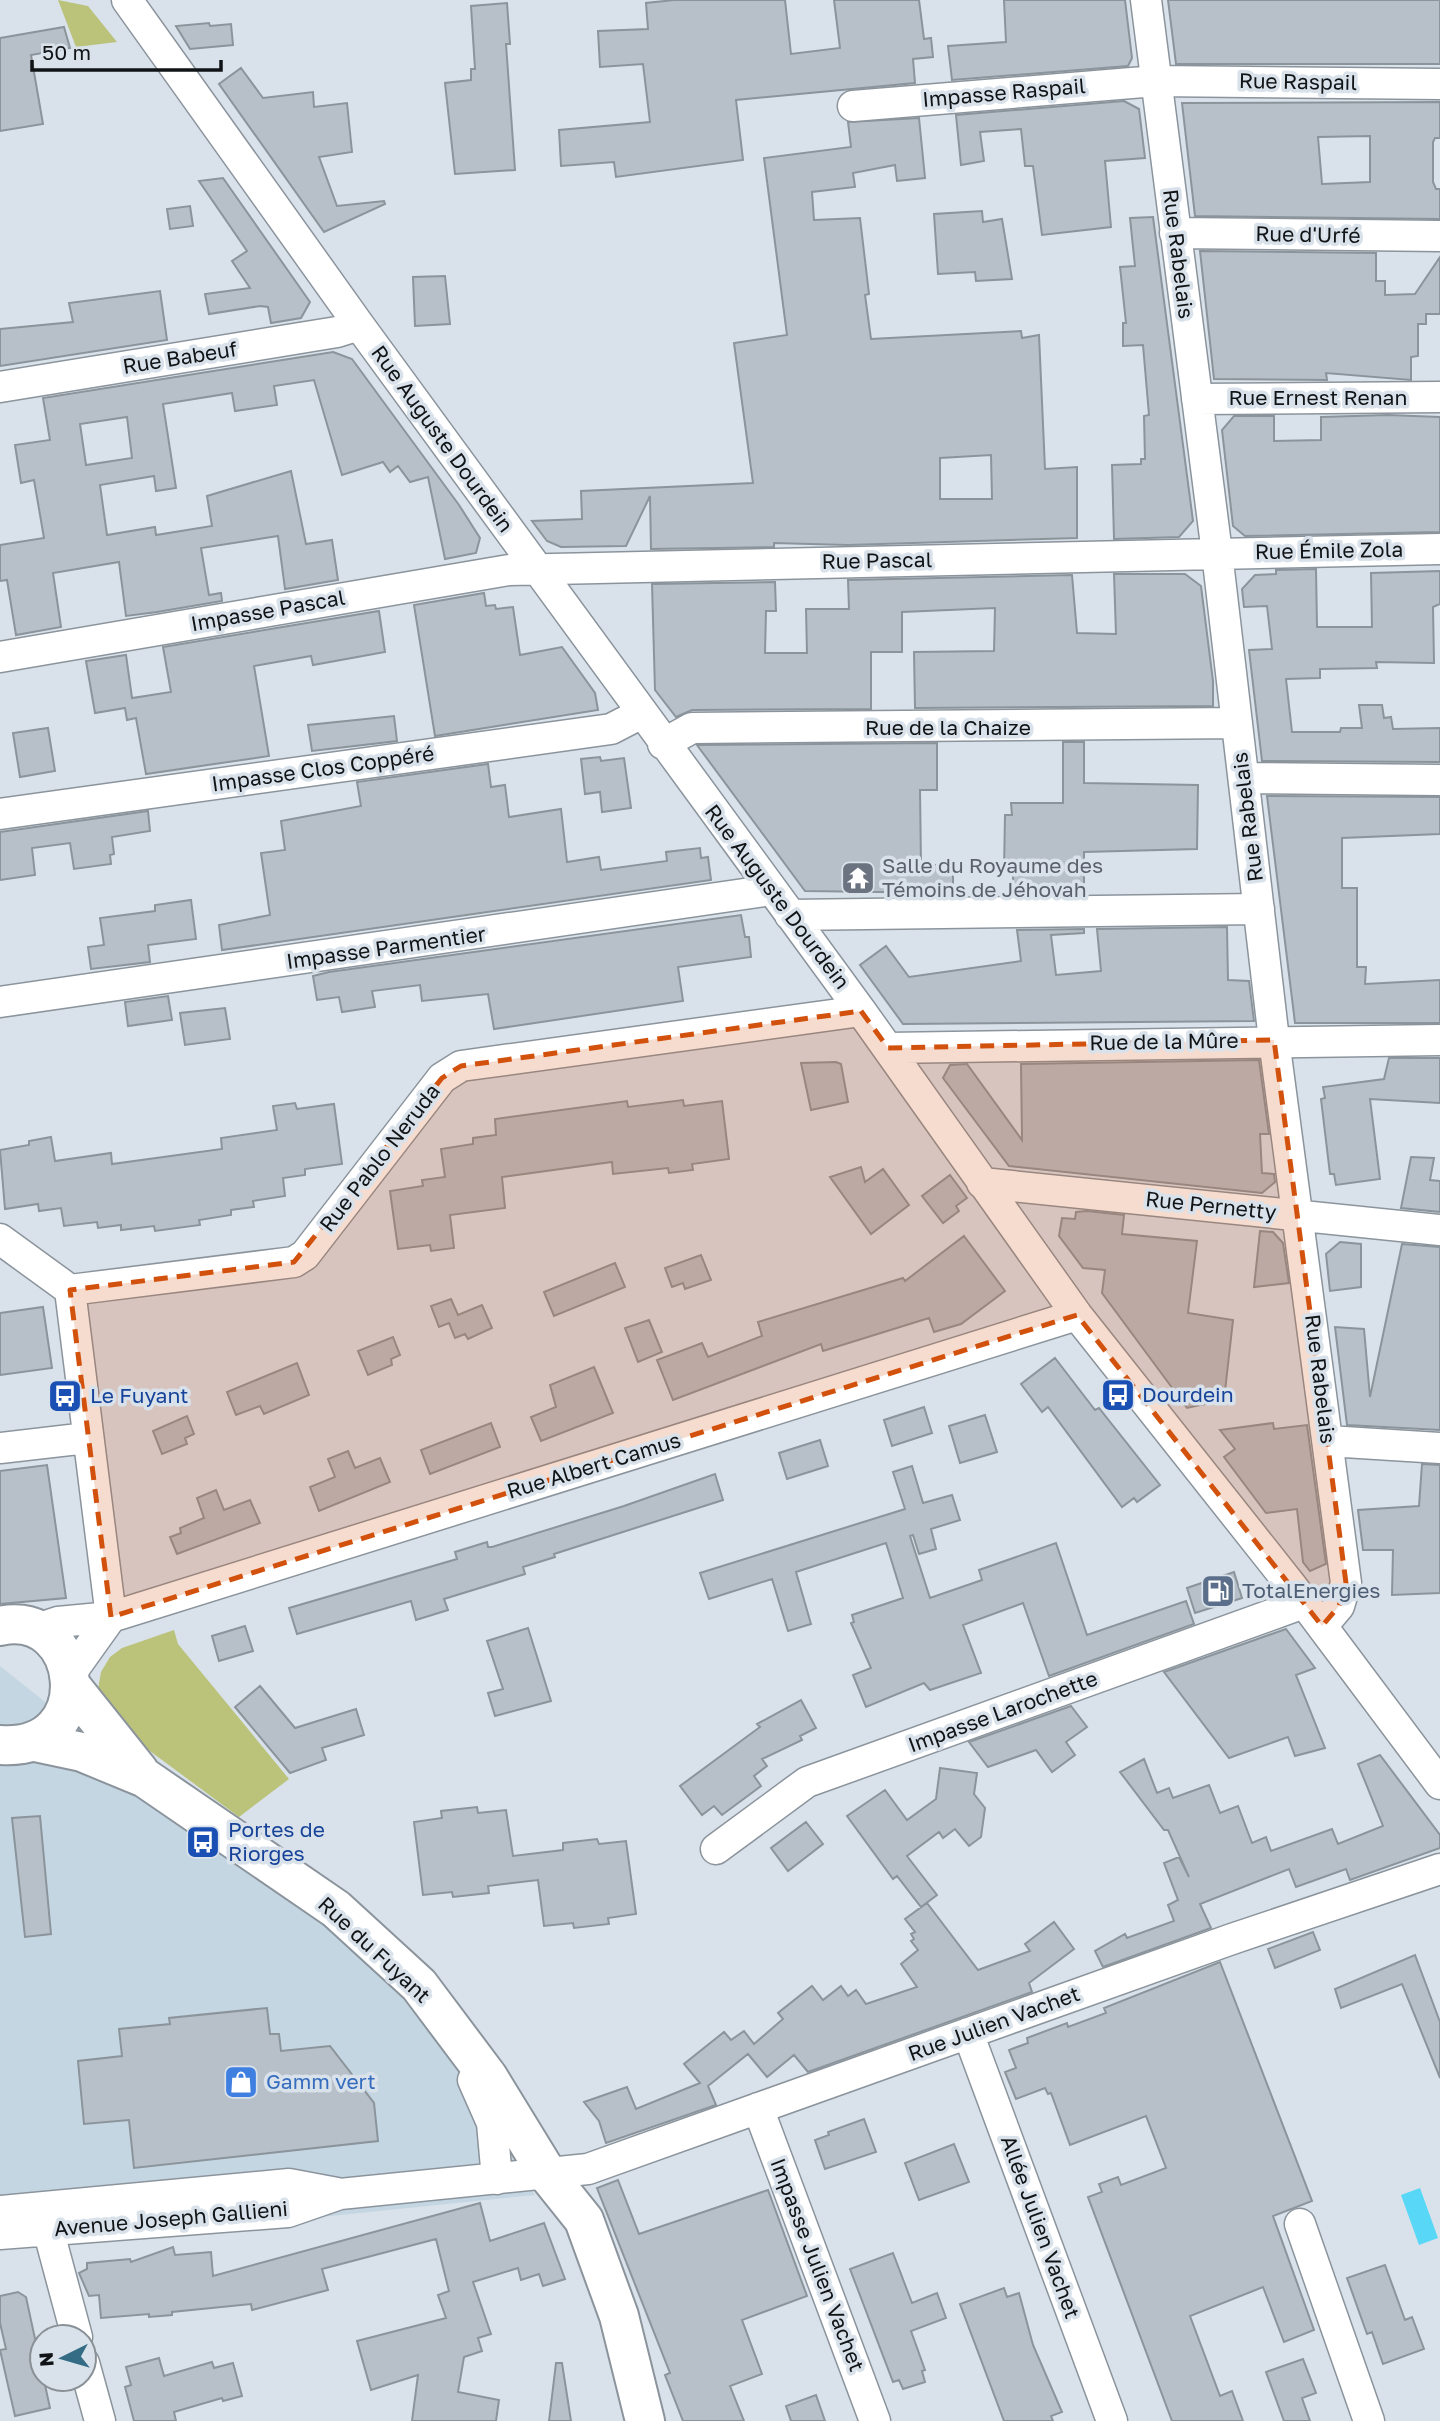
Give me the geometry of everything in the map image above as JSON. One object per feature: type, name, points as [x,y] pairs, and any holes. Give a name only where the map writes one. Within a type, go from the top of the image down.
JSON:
[{"type":"street","name":"Rue Auguste Dourdein","points":[[127,0],[663,744],[888,1048],[1077,1315],[1313,1615],[1440,1784]]},
{"type":"street","name":"Rue Rabelais","points":[[1146,0],[1217,553],[1274,1040],[1346,1583],[1339,1606],[1313,1615]]},
{"type":"street","name":"Rue Raspail","points":[[1156,80],[1440,84]]},
{"type":"street","name":"Impasse Raspail","points":[[853,106],[1156,80]]},
{"type":"street","name":"Rue d'Urfé","points":[[1175,233],[1440,236]]},
{"type":"street","name":"Rue Babeuf","points":[[0,387],[325,334],[359,325]]},
{"type":"street","name":"Rue Ernest Renan","points":[[1197,399],[1440,397]]},
{"type":"street","name":"Rue Émile Zola","points":[[1217,553],[1440,549]]},
{"type":"street","name":"Rue Pascal","points":[[537,569],[1217,553]]},
{"type":"street","name":"Impasse Pascal","points":[[0,657],[509,570],[537,569]]},
{"type":"street","name":"Impasse Clos Coppéré","points":[[0,814],[611,729],[642,713]]},
{"type":"street","name":"Rue de la Chaize","points":[[663,744],[692,729],[1237,723]]},
{"type":"street","points":[[1244,778],[1440,780]]},
{"type":"street","name":"Impasse Parmentier","points":[[0,1002],[772,890]]},
{"type":"street","points":[[790,915],[1259,909]]},
{"type":"street","name":"Rue Pablo Neruda","points":[[71,1290],[294,1262],[305,1255],[442,1078],[461,1066],[861,1011]]},
{"type":"street","name":"Rue de la Mûre","points":[[888,1048],[1274,1040],[1440,1040]]},
{"type":"street","name":"Rue Pernetty","points":[[982,1183],[1440,1230]]},
{"type":"street","points":[[0,1239],[71,1290],[111,1617],[71,1680],[65,1714],[52,1730],[13,1749]]},
{"type":"street","name":"Rue Albert Camus","points":[[17,1628],[111,1617],[1077,1315]]},
{"type":"street","points":[[0,1448],[87,1438]]},
{"type":"street","points":[[1328,1441],[1440,1448]]},
{"type":"street","name":"Impasse Larochette","points":[[716,1849],[807,1782],[1313,1615]]},
{"type":"street","name":"Rue du Fuyant","points":[[17,1628],[55,1644],[71,1680],[97,1723],[145,1778]]},
{"type":"street","name":"Rue du Fuyant","points":[[13,1749],[82,1752],[145,1778],[336,1909],[419,1985],[488,2077],[548,2175]]},
{"type":"street","name":"Rue Julien Vachet","points":[[548,2175],[588,2169],[1440,1868]]},
{"type":"street","points":[[419,1985],[482,2096],[492,2123],[497,2179]]},
{"type":"street","name":"Allée Julien Vachet","points":[[968,2033],[1112,2421]]},
{"type":"street","name":"Impasse Julien Vachet","points":[[758,2108],[875,2421]]},
{"type":"street","points":[[548,2175],[560,2227],[634,2421]]},
{"type":"street","points":[[548,2175],[584,2220],[619,2316],[645,2421]]},
{"type":"street","name":"Avenue Joseph Gallieni","points":[[0,2234],[47,2218],[289,2184],[340,2194],[548,2175]]},
{"type":"street","name":"Avenue Joseph Gallieni","points":[[0,2211],[47,2218]]},
{"type":"street","points":[[47,2218],[73,2323]]},
{"type":"street","points":[[1300,2224],[1369,2421]]},
{"type":"street","points":[[92,2393],[100,2421]]},
{"type":"highlighted area","points":[[861,1011],[888,1048],[1274,1040],[1346,1583],[1339,1606],[1322,1626],[1077,1315],[111,1617],[70,1290],[294,1262],[442,1078],[461,1066]]},
{"type":"shaded area","points":[[0,1666],[409,1992],[535,2195],[0,2250]]},
{"type":"green space","points":[[58,0],[88,6],[117,42],[76,47]]},
{"type":"green space","points":[[174,1630],[178,1644],[289,1779],[239,1817],[108,1720],[97,1695],[101,1672],[110,1657],[122,1648]]},
{"type":"water","points":[[1420,2188],[1438,2238],[1419,2245],[1401,2195]]},
{"type":"building","points":[[674,0],[785,0],[791,54],[840,48],[834,0],[919,0],[924,39],[931,38],[933,57],[913,59],[915,83],[736,100],[743,160],[616,177],[614,162],[561,166],[559,130],[650,122],[643,64],[600,67],[598,31],[648,29],[646,3]]},
{"type":"building","points":[[1004,0],[1125,0],[1132,58],[1128,66],[952,80],[948,46],[1006,42]]},
{"type":"building","points":[[1168,0],[1440,0],[1440,64],[1176,64]]},
{"type":"building","points":[[507,3],[510,44],[506,44],[515,170],[455,174],[445,83],[471,80],[471,69],[475,69],[471,6]]},
{"type":"building","points":[[209,23],[210,26],[231,24],[233,45],[190,49],[176,26]]},
{"type":"building","points":[[64,27],[70,48],[31,55],[43,124],[0,131],[0,38]]},
{"type":"building","points":[[241,68],[263,98],[313,92],[314,107],[347,103],[352,152],[319,157],[337,206],[384,201],[385,204],[324,232],[219,84]]},
{"type":"building","points":[[1124,101],[1139,109],[1145,158],[1105,161],[1111,227],[1042,235],[1033,166],[1025,166],[1021,129],[980,132],[984,161],[961,165],[956,115]]},
{"type":"building","points":[[1440,102],[1440,138],[1435,138],[1433,142],[1433,182],[1436,189],[1440,189],[1440,219],[1195,216],[1182,103]],"holes":[[[1370,136],[1370,182],[1322,184],[1318,137]]]},
{"type":"building","points":[[919,118],[925,178],[897,181],[895,165],[853,173],[855,187],[812,192],[814,220],[860,218],[871,339],[1021,331],[1022,338],[1039,335],[1045,469],[1077,467],[1077,538],[848,545],[774,543],[774,547],[651,549],[650,496],[626,546],[561,547],[547,541],[532,521],[582,519],[581,491],[753,483],[734,343],[787,335],[764,158],[851,147],[848,122]],"holes":[[[991,455],[992,499],[940,499],[940,458]]]},
{"type":"building","points":[[223,178],[310,302],[301,318],[271,323],[268,307],[260,306],[209,314],[205,294],[250,288],[232,261],[247,251],[199,181]]},
{"type":"building","points":[[190,206],[193,226],[170,229],[167,209]]},
{"type":"building","points":[[982,211],[983,222],[1002,219],[1012,279],[976,281],[975,272],[938,274],[934,214]]},
{"type":"building","points":[[1153,217],[1193,521],[1179,537],[1114,539],[1112,465],[1141,464],[1141,459],[1145,459],[1144,416],[1149,415],[1143,345],[1123,346],[1123,323],[1126,323],[1120,267],[1135,266],[1130,218]]},
{"type":"building","points":[[1200,251],[1376,253],[1376,281],[1385,281],[1385,295],[1415,294],[1440,257],[1440,314],[1426,314],[1426,324],[1418,324],[1418,356],[1411,357],[1411,380],[1326,373],[1327,380],[1214,379]]},
{"type":"building","points":[[445,276],[450,324],[415,326],[413,277]]},
{"type":"building","points":[[160,291],[167,340],[0,366],[0,329],[73,322],[69,303]]},
{"type":"building","points":[[333,352],[352,359],[459,505],[480,538],[476,553],[445,559],[428,477],[410,482],[398,466],[390,472],[383,462],[342,475],[314,380],[274,386],[277,405],[235,411],[232,393],[163,404],[176,488],[156,491],[154,476],[100,485],[107,535],[155,527],[156,535],[212,526],[207,496],[291,471],[306,544],[332,540],[338,580],[285,589],[278,536],[201,548],[209,595],[221,593],[222,601],[157,612],[126,616],[119,562],[53,573],[61,627],[16,635],[7,580],[0,581],[0,545],[44,538],[34,480],[21,483],[15,445],[50,440],[43,398]],"holes":[[[127,417],[132,458],[86,465],[80,424]]]},
{"type":"building","points":[[1234,416],[1274,416],[1274,441],[1321,440],[1321,417],[1440,417],[1440,532],[1245,536],[1233,526],[1222,430]]},
{"type":"building","points":[[1316,569],[1317,627],[1372,627],[1371,573],[1440,571],[1440,604],[1433,607],[1434,663],[1376,662],[1377,668],[1320,669],[1320,678],[1286,679],[1292,732],[1340,732],[1341,728],[1362,728],[1359,705],[1382,705],[1384,718],[1391,717],[1393,729],[1440,728],[1440,762],[1262,761],[1249,650],[1272,649],[1267,606],[1244,607],[1242,589],[1255,575],[1276,574],[1276,570]]},
{"type":"building","points":[[1114,574],[1185,574],[1201,586],[1213,681],[1213,706],[915,708],[914,652],[994,651],[995,608],[902,612],[902,652],[871,652],[871,709],[692,710],[676,717],[655,690],[652,584],[775,582],[776,611],[766,611],[765,653],[807,653],[806,609],[849,609],[848,580],[1072,575],[1077,633],[1116,634]]},
{"type":"building","points":[[484,593],[486,606],[495,605],[496,609],[513,607],[520,655],[562,647],[595,693],[598,710],[435,736],[414,605]]},
{"type":"building","points":[[379,611],[385,652],[313,665],[311,656],[254,666],[269,756],[146,774],[136,718],[127,720],[125,708],[95,713],[86,661],[126,655],[132,698],[171,692],[163,647]]},
{"type":"building","points":[[394,716],[397,741],[312,751],[308,725]]},
{"type":"building","points":[[48,728],[55,771],[20,777],[13,733]]},
{"type":"building","points":[[1063,742],[1084,742],[1084,783],[1198,785],[1197,849],[1084,852],[1084,894],[1013,895],[1013,870],[1004,870],[1005,815],[1012,815],[1011,803],[1063,803]]},
{"type":"building","points":[[937,743],[937,790],[920,790],[921,865],[953,865],[953,893],[805,891],[697,745]]},
{"type":"building","points":[[600,757],[601,761],[624,758],[631,808],[602,812],[600,792],[585,794],[581,759]]},
{"type":"building","points":[[488,764],[491,787],[505,785],[509,817],[561,809],[567,862],[599,857],[601,870],[667,861],[666,852],[700,848],[701,858],[708,857],[711,880],[222,950],[219,925],[270,915],[261,853],[285,850],[281,821],[361,806],[357,782]]},
{"type":"building","points":[[1267,796],[1440,797],[1440,834],[1342,838],[1342,888],[1357,888],[1357,967],[1366,967],[1365,984],[1440,980],[1440,1023],[1295,1023]]},
{"type":"building","points":[[148,811],[150,831],[112,837],[114,854],[110,855],[111,864],[74,869],[70,843],[32,848],[35,875],[0,880],[0,832]]},
{"type":"building","points":[[191,900],[196,939],[148,945],[150,962],[91,969],[88,947],[104,945],[100,918],[155,911],[155,905]]},
{"type":"building","points":[[741,915],[745,937],[749,937],[751,957],[678,967],[683,1001],[494,1029],[488,994],[422,1001],[420,985],[372,991],[375,1007],[342,1012],[339,997],[317,1000],[313,976],[329,972]]},
{"type":"building","points":[[1227,927],[1228,980],[1249,981],[1254,1021],[903,1024],[860,965],[886,946],[909,977],[1021,961],[1017,930],[1084,929],[1084,933],[1051,935],[1056,975],[1101,971],[1097,929]]},
{"type":"building","points":[[168,996],[172,1020],[128,1026],[125,1002]]},
{"type":"building","points":[[225,1008],[230,1039],[185,1045],[180,1013]]},
{"type":"building","points":[[1389,1058],[1440,1058],[1440,1103],[1370,1099],[1380,1179],[1336,1185],[1334,1174],[1330,1174],[1321,1099],[1325,1098],[1323,1087],[1384,1079]]},
{"type":"building","points":[[1259,1060],[1269,1134],[1260,1134],[1262,1173],[1274,1174],[1275,1182],[1262,1193],[1009,1166],[943,1078],[950,1065],[967,1064],[1022,1140],[1021,1064]]},
{"type":"building","points":[[801,1063],[841,1064],[848,1102],[811,1110]]},
{"type":"building","points":[[683,1100],[684,1106],[722,1101],[729,1159],[692,1164],[693,1170],[669,1173],[668,1168],[613,1174],[612,1162],[502,1177],[505,1208],[450,1215],[454,1248],[431,1251],[430,1245],[398,1249],[390,1191],[423,1186],[422,1180],[445,1177],[441,1149],[473,1144],[473,1138],[496,1135],[495,1119],[627,1101],[628,1107]]},
{"type":"building","points":[[295,1103],[297,1109],[334,1104],[342,1164],[305,1169],[305,1175],[283,1178],[285,1196],[253,1201],[254,1207],[231,1210],[231,1215],[199,1220],[200,1225],[155,1231],[154,1226],[121,1230],[121,1225],[98,1228],[97,1222],[64,1226],[61,1208],[39,1211],[38,1204],[5,1209],[0,1150],[29,1145],[29,1141],[51,1137],[55,1161],[111,1153],[112,1164],[222,1149],[221,1138],[277,1130],[273,1106]]},
{"type":"building","points":[[1411,1157],[1434,1158],[1430,1180],[1440,1181],[1440,1212],[1401,1208]]},
{"type":"building","points":[[861,1167],[865,1182],[883,1169],[909,1205],[871,1234],[830,1177]]},
{"type":"building","points":[[950,1175],[967,1198],[956,1206],[959,1211],[943,1223],[922,1196]]},
{"type":"building","points":[[1076,1212],[1124,1215],[1122,1234],[1197,1241],[1188,1313],[1233,1320],[1224,1400],[1187,1408],[1102,1293],[1105,1270],[1083,1268],[1059,1236],[1062,1218],[1075,1219]]},
{"type":"building","points":[[1260,1231],[1273,1232],[1283,1243],[1289,1283],[1254,1287]]},
{"type":"building","points":[[964,1236],[1005,1291],[961,1324],[934,1332],[929,1318],[823,1351],[821,1344],[673,1400],[657,1360],[702,1343],[708,1357],[762,1336],[758,1322],[903,1278],[905,1281]]},
{"type":"building","points":[[1340,1242],[1361,1244],[1361,1287],[1330,1291],[1326,1254]]},
{"type":"building","points":[[1402,1244],[1440,1247],[1440,1430],[1347,1425],[1335,1327],[1364,1329],[1370,1397]]},
{"type":"building","points":[[701,1255],[711,1280],[685,1289],[683,1283],[672,1287],[665,1268]]},
{"type":"building","points":[[615,1263],[625,1287],[554,1316],[544,1292]]},
{"type":"building","points":[[451,1299],[458,1315],[482,1305],[492,1328],[468,1339],[465,1334],[455,1338],[449,1323],[439,1327],[431,1306]]},
{"type":"building","points":[[43,1307],[52,1368],[0,1375],[0,1313]]},
{"type":"building","points":[[649,1320],[662,1352],[638,1362],[625,1328]]},
{"type":"building","points":[[393,1337],[400,1355],[391,1359],[392,1365],[368,1375],[358,1351]]},
{"type":"building","points":[[1055,1358],[1095,1410],[1099,1408],[1160,1485],[1137,1502],[1134,1498],[1122,1507],[1048,1407],[1042,1412],[1021,1384]]},
{"type":"building","points":[[297,1363],[309,1395],[264,1414],[260,1406],[236,1415],[227,1392]]},
{"type":"building","points":[[594,1367],[613,1413],[541,1441],[531,1417],[556,1407],[550,1385]]},
{"type":"building","points":[[924,1407],[932,1433],[892,1446],[884,1420]]},
{"type":"building","points":[[985,1415],[997,1452],[960,1463],[949,1426]]},
{"type":"building","points":[[187,1416],[194,1434],[185,1438],[187,1444],[162,1454],[153,1431]]},
{"type":"building","points":[[491,1423],[500,1447],[430,1474],[421,1450]]},
{"type":"building","points":[[1273,1423],[1274,1429],[1307,1425],[1326,1564],[1310,1571],[1303,1562],[1297,1509],[1266,1513],[1224,1457],[1235,1449],[1220,1430]]},
{"type":"building","points":[[820,1440],[828,1466],[787,1479],[779,1453]]},
{"type":"building","points":[[348,1451],[355,1468],[380,1458],[390,1482],[319,1511],[310,1487],[335,1477],[328,1459]]},
{"type":"building","points":[[1422,1464],[1440,1465],[1440,1593],[1392,1595],[1393,1550],[1363,1550],[1358,1510],[1419,1506]]},
{"type":"building","points":[[47,1465],[66,1598],[0,1604],[0,1471]]},
{"type":"building","points":[[912,1466],[923,1503],[952,1495],[960,1520],[931,1529],[936,1549],[919,1554],[913,1535],[910,1536],[930,1598],[982,1580],[979,1570],[1056,1543],[1087,1635],[1186,1601],[1194,1624],[1049,1676],[1023,1603],[963,1625],[981,1673],[930,1690],[924,1683],[866,1707],[853,1675],[871,1668],[851,1623],[854,1622],[852,1615],[903,1598],[886,1543],[796,1572],[811,1624],[788,1631],[772,1579],[709,1599],[700,1573],[905,1509],[893,1472]]},
{"type":"building","points":[[715,1474],[723,1500],[554,1554],[555,1557],[523,1567],[525,1574],[444,1599],[448,1610],[416,1620],[411,1601],[297,1634],[289,1608],[457,1559],[455,1552],[487,1542],[488,1547],[492,1547],[624,1506]]},
{"type":"building","points":[[216,1490],[224,1510],[250,1500],[260,1523],[177,1554],[170,1537],[181,1533],[180,1528],[204,1518],[197,1498]]},
{"type":"building","points":[[1234,1572],[1242,1598],[1195,1613],[1187,1588]]},
{"type":"building","points":[[245,1626],[253,1651],[219,1661],[212,1636]]},
{"type":"building","points":[[528,1628],[551,1701],[495,1716],[488,1693],[503,1689],[487,1641]]},
{"type":"building","points":[[1286,1629],[1315,1668],[1296,1675],[1325,1748],[1295,1756],[1288,1737],[1229,1758],[1164,1672]]},
{"type":"building","points":[[260,1686],[295,1728],[356,1709],[364,1735],[322,1748],[326,1760],[290,1773],[235,1707]]},
{"type":"building","points":[[801,1700],[816,1728],[800,1736],[802,1740],[762,1759],[767,1766],[754,1776],[761,1786],[722,1815],[714,1806],[702,1815],[680,1786],[760,1727],[757,1724]]},
{"type":"building","points":[[1071,1706],[1087,1727],[1066,1742],[1075,1755],[1052,1772],[1036,1750],[988,1767],[969,1742]]},
{"type":"building","points":[[1380,1755],[1440,1835],[1440,1848],[1350,1880],[1346,1869],[1296,1887],[1289,1869],[1200,1904],[1211,1928],[1103,1967],[1095,1951],[1125,1934],[1127,1938],[1174,1921],[1168,1905],[1178,1900],[1164,1863],[1179,1857],[1189,1877],[1168,1830],[1164,1830],[1120,1772],[1144,1759],[1157,1793],[1169,1788],[1173,1798],[1209,1785],[1220,1813],[1238,1806],[1252,1843],[1266,1837],[1271,1851],[1332,1829],[1338,1844],[1383,1826],[1358,1764]]},
{"type":"building","points":[[940,1768],[977,1773],[974,1794],[985,1808],[981,1837],[969,1846],[955,1829],[943,1838],[939,1832],[907,1856],[937,1895],[921,1907],[897,1876],[893,1879],[847,1816],[885,1790],[907,1820],[936,1799]]},
{"type":"building","points":[[477,1807],[478,1813],[506,1810],[513,1856],[563,1850],[563,1843],[597,1839],[599,1844],[626,1841],[636,1914],[608,1918],[609,1924],[574,1928],[573,1923],[544,1926],[538,1880],[488,1886],[489,1893],[453,1897],[452,1892],[423,1895],[414,1822],[442,1818],[441,1811]]},
{"type":"building","points":[[40,1816],[51,1934],[25,1937],[12,1818]]},
{"type":"building","points":[[806,1822],[823,1844],[788,1871],[771,1848]]},
{"type":"building","points":[[927,1903],[978,1970],[1030,1951],[1025,1944],[1054,1922],[1074,1949],[1029,1983],[1032,1992],[808,2072],[794,2055],[767,2077],[748,2054],[708,2086],[716,2105],[606,2143],[599,2121],[584,2102],[627,2087],[636,2109],[700,2083],[684,2064],[724,2032],[731,2040],[744,2031],[754,2044],[783,2019],[778,2013],[812,1986],[823,2000],[841,1986],[848,1996],[856,1990],[866,2004],[917,1987],[901,1964],[918,1950],[911,1941],[914,1939],[911,1934],[915,1932],[905,1919]]},
{"type":"building","points":[[1313,1932],[1320,1950],[1275,1968],[1268,1949]]},
{"type":"building","points":[[1415,1955],[1440,2022],[1440,2078],[1402,1984],[1341,2008],[1335,1989]]},
{"type":"building","points":[[1220,1962],[1312,2201],[1273,2216],[1314,2330],[1284,2342],[1263,2287],[1190,2316],[1220,2396],[1232,2391],[1243,2421],[1172,2421],[1088,2197],[1102,2192],[1099,2184],[1118,2177],[1121,2185],[1166,2168],[1146,2116],[1070,2145],[1051,2093],[1048,2094],[1045,2088],[1016,2099],[1005,2072],[1016,2068],[1009,2050],[1028,2043],[1027,2038],[1067,2023],[1068,2027],[1106,2013],[1104,2008]]},
{"type":"building","name":"Gamm vert","points":[[267,2008],[270,2034],[279,2034],[281,2051],[330,2046],[374,2103],[378,2141],[134,2168],[129,2120],[84,2124],[78,2061],[122,2056],[119,2029],[170,2024],[169,2018]]},
{"type":"building","points":[[864,2119],[876,2152],[825,2169],[815,2140],[829,2135],[828,2132]]},
{"type":"building","points":[[954,2144],[969,2182],[919,2200],[905,2163]]},
{"type":"building","points":[[618,2180],[639,2234],[768,2190],[807,2296],[742,2320],[762,2374],[730,2386],[744,2421],[683,2421],[665,2375],[670,2373],[597,2188]]},
{"type":"building","points":[[480,2203],[490,2241],[544,2223],[565,2279],[543,2286],[539,2274],[521,2280],[518,2268],[473,2282],[491,2334],[478,2338],[482,2351],[464,2357],[458,2392],[499,2400],[496,2421],[412,2421],[418,2375],[371,2390],[357,2341],[446,2318],[438,2295],[449,2291],[436,2239],[322,2269],[328,2290],[252,2310],[251,2304],[172,2312],[172,2315],[101,2318],[99,2295],[89,2296],[79,2273],[87,2269],[87,2263],[130,2259],[131,2262],[173,2247],[175,2255],[211,2252],[213,2276]]},
{"type":"building","points":[[893,2253],[912,2303],[937,2293],[946,2318],[911,2331],[925,2370],[922,2371],[925,2382],[903,2389],[899,2380],[893,2382],[850,2269]]},
{"type":"building","points":[[1385,2265],[1405,2320],[1412,2317],[1424,2349],[1383,2364],[1372,2332],[1367,2334],[1347,2278]]},
{"type":"building","points":[[1004,2288],[1007,2297],[1019,2293],[1033,2345],[1062,2412],[1051,2416],[1053,2421],[1004,2421],[960,2304]]},
{"type":"building","points":[[18,2292],[26,2297],[32,2323],[28,2323],[28,2393],[47,2393],[50,2408],[15,2416],[0,2350],[6,2349],[0,2323],[0,2296]]},
{"type":"building","points":[[159,2358],[164,2376],[212,2362],[214,2368],[233,2363],[242,2396],[223,2401],[222,2398],[174,2412],[176,2421],[134,2421],[125,2387],[131,2385],[126,2367]]},
{"type":"building","points":[[1303,2359],[1316,2393],[1302,2398],[1310,2421],[1284,2421],[1266,2372]]},
{"type":"building","points":[[556,2363],[562,2363],[571,2421],[549,2421]]},
{"type":"building","points":[[816,2395],[825,2421],[791,2421],[786,2406]]},
{"type":"place","name":"Salle du Royaume des Témoins de Jéhovah","points":[[858,878]]},
{"type":"place","name":"Dourdein","points":[[1118,1395]]},
{"type":"place","name":"Le Fuyant","points":[[65,1396]]},
{"type":"place","name":"TotalEnergies","points":[[1218,1591]]},
{"type":"place","name":"Portes de Riorges","points":[[203,1842]]},
{"type":"place","name":"Gamm vert","points":[[241,2082]]}]
